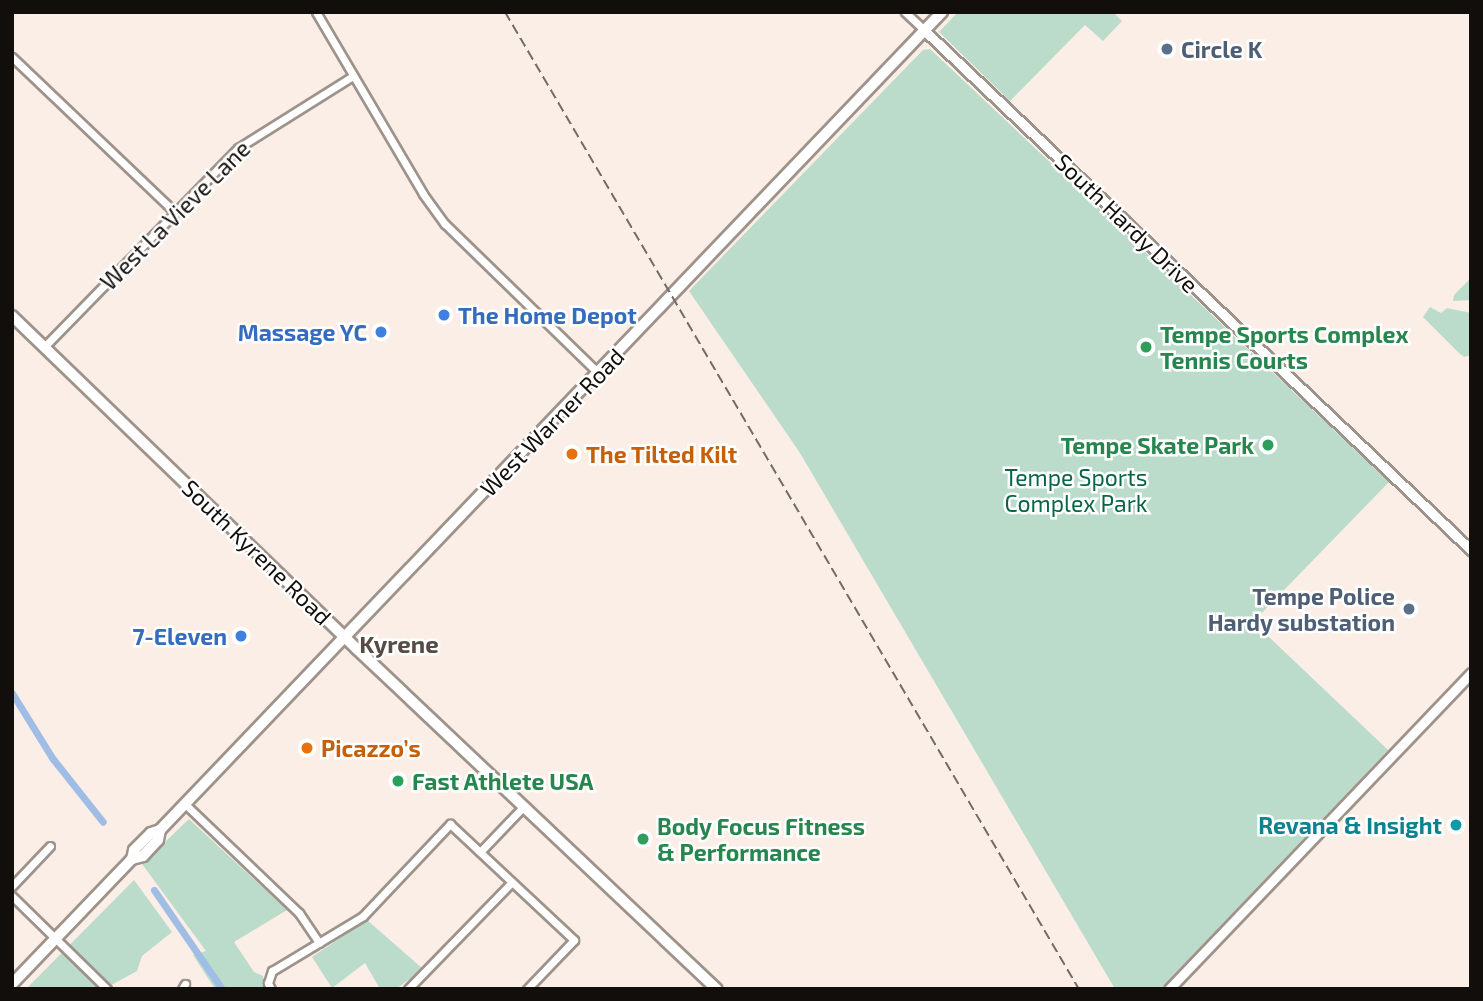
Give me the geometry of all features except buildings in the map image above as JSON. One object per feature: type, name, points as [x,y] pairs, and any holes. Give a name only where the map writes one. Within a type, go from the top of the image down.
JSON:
[{"type":"main road","name":"West Warner Road","points":[[12,984],[132,859],[143,856],[158,840],[160,830],[184,804],[942,12]]},
{"type":"main road","name":"South Kyrene Road","points":[[12,316],[711,987]]},
{"type":"street","points":[[316,12],[423,194],[445,224],[598,373]]},
{"type":"street","name":"South Hardy Drive","points":[[905,12],[1471,550]]},
{"type":"street","points":[[12,57],[174,212]]},
{"type":"street","name":"West La Vieve Lane","points":[[44,347],[174,212],[248,140],[353,76]]},
{"type":"street","points":[[1169,989],[1471,673]]},
{"type":"street","points":[[184,804],[299,913],[319,943]]},
{"type":"street","points":[[480,852],[524,806]]},
{"type":"street","points":[[271,989],[268,977],[272,971],[371,908],[450,824],[574,940],[527,989]]},
{"type":"street","points":[[12,886],[50,845]]},
{"type":"street","points":[[408,989],[512,882]]},
{"type":"street","points":[[12,895],[107,989]]},
{"type":"green space","points":[[958,12],[1113,12],[1122,21],[1103,41],[1085,25],[1010,101],[939,32]]},
{"type":"green space","name":"Tempe Sports Complex Park","points":[[930,49],[1389,482],[1253,622],[1388,750],[1160,989],[1115,989],[800,453],[689,291],[923,50]]},
{"type":"green space","points":[[1471,278],[1471,300],[1453,301],[1454,295]]},
{"type":"green space","points":[[1430,307],[1441,313],[1447,308],[1471,313],[1471,355],[1464,357],[1423,317]]},
{"type":"green space","points":[[189,819],[287,910],[234,942],[254,972],[263,976],[265,989],[215,989],[193,955],[206,951],[142,864]]},
{"type":"green space","points":[[134,880],[172,932],[142,956],[137,971],[104,989],[26,989]]},
{"type":"green space","points":[[367,920],[423,969],[396,989],[380,989],[365,963],[332,988],[312,957]]},
{"type":"waterway","points":[[12,693],[53,759],[103,822]]},
{"type":"waterway","points":[[154,890],[222,989]]},
{"type":"railway","points":[[505,12],[1079,989]]},
{"type":"place","name":"Circle K","points":[[1167,49]]},
{"type":"place","name":"The Home Depot","points":[[444,315]]},
{"type":"place","name":"Massage YC","points":[[381,332]]},
{"type":"place","name":"Tempe Sports Complex Tennis Courts","points":[[1146,347]]},
{"type":"place","name":"Tempe Skate Park","points":[[1268,445]]},
{"type":"place","name":"The Tilted Kilt","points":[[572,454]]},
{"type":"place","name":"Tempe Police Hardy substation","points":[[1409,609]]},
{"type":"place","name":"7-Eleven","points":[[241,636]]},
{"type":"place","name":"Picazzo’s","points":[[307,748]]},
{"type":"place","name":"Fast Athlete USA","points":[[398,781]]},
{"type":"place","name":"Revana & Insight","points":[[1456,825]]},
{"type":"place","name":"Body Focus Fitness & Performance","points":[[643,839]]},
{"type":"district","name":"Kyrene","points":[[399,644]]}]
